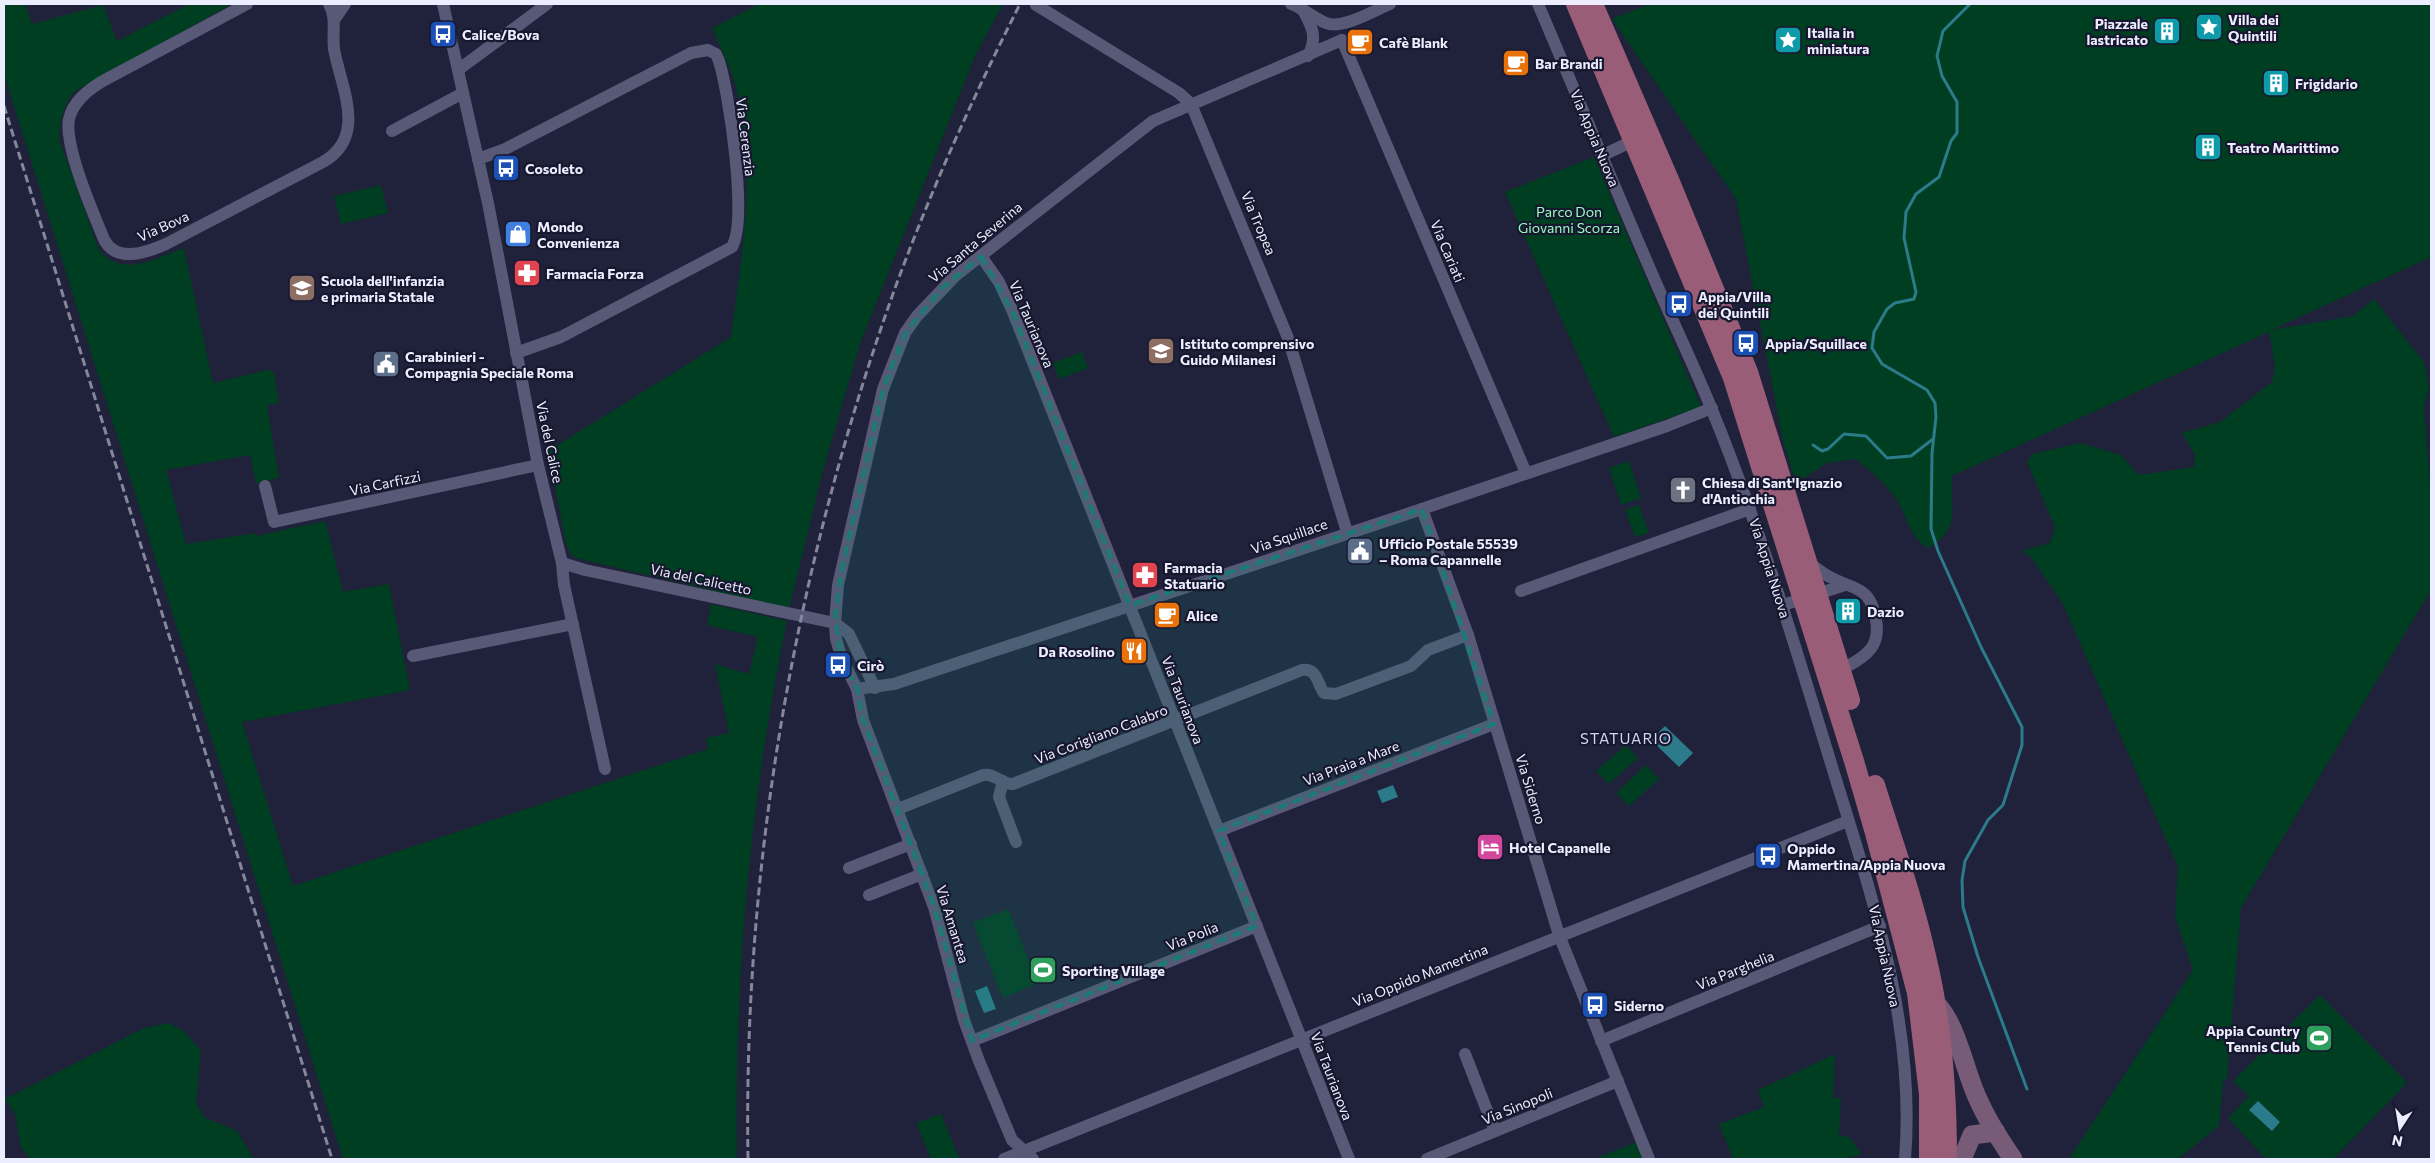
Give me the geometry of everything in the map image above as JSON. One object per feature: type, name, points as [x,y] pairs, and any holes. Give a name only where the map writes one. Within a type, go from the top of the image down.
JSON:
[{"type":"main road","name":"Via Appia Nuova","points":[[1576,4],[1635,140],[1731,373],[1811,596],[1841,670],[1924,945],[1929,1094],[1929,1159]]},
{"type":"main road","name":"Via Appia Nuova","points":[[1593,4],[1738,345],[1760,407],[1808,562],[1811,596],[1875,833],[1944,1064],[1947,1159]]},
{"type":"main road","points":[[1925,997],[1949,1019],[1970,1082],[1996,1132],[2013,1159]]},
{"type":"main road","points":[[1962,1159],[1972,1135],[1996,1132]]},
{"type":"street","name":"Via Bova","points":[[247,4],[101,82],[79,99],[72,110],[69,129],[75,158],[104,241],[116,252],[134,254],[160,246],[314,166],[336,152],[346,134],[348,115],[334,50],[334,20],[329,4]]},
{"type":"street","points":[[334,20],[344,4]]},
{"type":"street","name":"Via del Calice","points":[[443,4],[478,159],[538,465],[562,563],[573,624],[605,769]]},
{"type":"street","points":[[458,70],[548,4]]},
{"type":"street","points":[[1300,5],[1328,24],[1346,23],[1390,4]]},
{"type":"street","name":"Via Appia Nuova","points":[[1538,4],[1660,294],[1712,408],[1750,508],[1783,605],[1880,926],[1892,974],[1904,1055],[1907,1100],[1905,1159]]},
{"type":"street","points":[[1036,5],[1179,94],[1191,104]]},
{"type":"street","points":[[1300,5],[1313,28],[1315,37],[1308,56]]},
{"type":"street","points":[[1342,40],[1346,23]]},
{"type":"street","name":"Via Santa Severina","points":[[857,689],[840,654],[835,623],[842,566],[883,389],[905,333],[928,302],[955,276],[1140,129],[1160,116],[1308,56],[1342,40]]},
{"type":"street","name":"Via Cariati","points":[[1342,40],[1526,473]]},
{"type":"street","name":"Via Cerenzia","points":[[478,159],[503,150],[690,53],[708,50],[716,54],[719,61],[736,162],[738,229],[732,247],[566,334],[516,353]]},
{"type":"street","points":[[392,131],[463,93]]},
{"type":"street","name":"Via Tropea","points":[[1191,104],[1288,338],[1347,532]]},
{"type":"street","points":[[1603,155],[1635,140]]},
{"type":"street","name":"Via Taurianova","points":[[981,256],[999,282],[1013,312],[1349,1159]]},
{"type":"street","name":"Via Squillace","points":[[857,689],[894,684],[1347,532],[1422,509],[1667,426],[1712,408]]},
{"type":"street","name":"Via Carfizzi","points":[[265,486],[274,522],[538,465]]},
{"type":"street","points":[[1521,591],[1750,508]]},
{"type":"street","name":"Via Siderno","points":[[1422,509],[1468,635],[1559,935],[1650,1159]]},
{"type":"street","points":[[1808,562],[1845,585],[1859,590],[1869,598],[1879,631],[1876,642],[1868,652],[1841,670]]},
{"type":"street","name":"Via del Calicetto","points":[[562,563],[589,571],[835,623]]},
{"type":"street","points":[[1783,605],[1845,585]]},
{"type":"street","points":[[835,623],[849,634],[875,688]]},
{"type":"street","points":[[413,656],[573,624]]},
{"type":"street","name":"Via Corigliano Calabro","points":[[898,809],[983,775],[992,775],[1008,784],[1013,784],[1175,722],[1305,669],[1315,673],[1324,693],[1336,694],[1411,666],[1428,650],[1468,635]]},
{"type":"street","name":"Via Amantea","points":[[857,689],[862,720],[898,809],[940,926],[964,1020],[1012,1140],[1030,1155]]},
{"type":"street","name":"Via Praia a Mare","points":[[1219,831],[1494,724]]},
{"type":"street","points":[[1003,781],[999,799],[1016,842]]},
{"type":"street","name":"Via Oppido Mamertina","points":[[1004,1159],[1030,1155],[1302,1038],[1848,821]]},
{"type":"street","points":[[848,868],[911,844]]},
{"type":"street","points":[[869,895],[922,874]]},
{"type":"street","name":"Via Polia","points":[[972,1041],[1257,926]]},
{"type":"street","name":"Via Parghelia","points":[[1601,1041],[1880,926]]},
{"type":"street","points":[[1465,1054],[1495,1131]]},
{"type":"street","name":"Via Sinopoli","points":[[1427,1159],[1618,1081]]},
{"type":"highlighted area","points":[[981,256],[1013,312],[1130,605],[1422,509],[1494,724],[1219,831],[1257,926],[972,1041],[934,907],[863,720],[857,689],[840,655],[835,614],[842,566],[883,389],[905,333],[941,289]]},
{"type":"green space","points":[[4,4],[25,4],[32,24],[103,5],[117,41],[189,4],[232,4],[75,91],[63,114],[59,139],[99,250],[108,259],[129,265],[140,264],[184,248],[213,383],[270,369],[271,372],[274,372],[279,403],[267,405],[279,478],[256,483],[250,455],[166,470],[186,544],[255,533],[256,536],[325,521],[343,592],[389,584],[410,690],[242,722],[293,886],[708,749],[706,738],[729,733],[715,664],[749,674],[758,637],[707,625],[711,604],[787,621],[763,755],[747,889],[738,1024],[737,1159],[343,1159],[4,74]]},
{"type":"green space","points":[[759,4],[1003,4],[975,56],[861,341],[823,470],[789,609],[576,558],[571,555],[566,544],[548,451],[731,337],[746,211],[746,148],[735,84],[712,28]]},
{"type":"green space","name":"Villa dei Quintili","points":[[1649,4],[2431,4],[2431,257],[2271,330],[2353,316],[2374,299],[2424,362],[2429,388],[2424,407],[2431,496],[2431,590],[2241,908],[2227,1078],[2223,1082],[2219,1126],[2178,1159],[2069,1159],[2193,970],[2175,916],[2178,867],[2062,602],[2031,557],[2021,551],[2050,543],[2055,527],[2027,462],[2032,454],[2080,443],[2121,455],[2139,475],[2194,467],[2195,455],[2182,433],[2220,422],[2272,382],[2275,367],[2269,332],[1952,476],[1952,517],[1950,525],[1939,541],[1928,548],[1922,544],[1913,532],[1899,503],[1891,492],[1856,459],[1827,463],[1796,483],[1783,441],[1736,199],[1612,19]]},
{"type":"green space","name":"Parco Don Giovanni Scorza","points":[[1594,157],[1701,407],[1614,437],[1505,192]]},
{"type":"green space","points":[[381,185],[388,213],[341,224],[334,196]]},
{"type":"green space","points":[[1082,352],[1088,368],[1059,379],[1053,363]]},
{"type":"green space","points":[[1629,461],[1641,498],[1621,505],[1609,468]]},
{"type":"green space","points":[[1639,505],[1649,533],[1635,537],[1625,510]]},
{"type":"green space","points":[[1626,745],[1638,758],[1609,784],[1596,771]]},
{"type":"green space","points":[[1646,765],[1659,779],[1629,806],[1616,793]]},
{"type":"green space","points":[[1008,909],[1038,983],[1003,998],[973,923]]},
{"type":"green space","name":"Appia Country Tennis Club","points":[[2320,995],[2406,1081],[2405,1085],[2333,1159],[2266,1159],[2228,1118],[2249,1096],[2233,1081]]},
{"type":"green space","points":[[169,1023],[185,1032],[201,1051],[196,1103],[204,1117],[237,1131],[254,1159],[30,1159],[21,1147],[15,1114],[5,1099],[144,1028]]},
{"type":"green space","points":[[1835,1054],[1833,1098],[1841,1098],[1839,1136],[1849,1137],[1862,1154],[1845,1159],[1733,1159],[1719,1124],[1764,1107],[1758,1090]]},
{"type":"green space","points":[[941,1114],[959,1158],[931,1159],[916,1123]]},
{"type":"green space","points":[[1637,1142],[1643,1159],[1594,1159]]},
{"type":"shaded area","points":[[1665,726],[1693,753],[1679,767],[1651,740]]},
{"type":"shaded area","points":[[1393,785],[1398,797],[1382,803],[1377,791]]},
{"type":"shaded area","points":[[987,986],[996,1009],[984,1013],[975,991]]},
{"type":"shaded area","points":[[2258,1101],[2280,1122],[2272,1131],[2249,1110]]},
{"type":"waterway","points":[[1970,4],[1943,31],[1937,56],[1942,76],[1957,102],[1957,133],[1951,141],[1939,177],[1916,194],[1906,212],[1904,238],[1916,292],[1914,299],[1895,303],[1887,309],[1874,332],[1872,348],[1882,364],[1927,390],[1935,403],[1931,529],[1938,551],[1981,647],[2022,727],[2022,745],[2003,805],[1988,820],[1965,861],[1962,880],[1963,907],[1978,957],[2027,1089]]},
{"type":"waterway","points":[[1813,445],[1822,451],[1828,449],[1844,434],[1866,436],[1887,458],[1911,456],[1933,439]]},
{"type":"railway","points":[[748,1159],[749,1049],[755,938],[766,828],[782,719],[803,610],[829,502],[859,396],[894,291],[922,217],[953,145],[1020,4]]},
{"type":"railway","points":[[4,106],[332,1159]]},
{"type":"place","name":"Villa dei Quintili","points":[[2209,27]]},
{"type":"place","name":"Piazzale lastricato","points":[[2167,31]]},
{"type":"place","name":"Calice/Bova","points":[[443,34]]},
{"type":"place","name":"Italia in miniatura","points":[[1788,40]]},
{"type":"place","name":"Cafè Blank","points":[[1360,42]]},
{"type":"place","name":"Bar Brandi","points":[[1516,63]]},
{"type":"place","name":"Frigidario","points":[[2276,83]]},
{"type":"place","name":"Teatro Marittimo","points":[[2208,147]]},
{"type":"place","name":"Cosoleto","points":[[506,168]]},
{"type":"place","name":"Mondo Convenienza","points":[[518,234]]},
{"type":"place","name":"Farmacia Forza","points":[[527,273]]},
{"type":"place","name":"Scuola dell'infanzia e primaria Statale","points":[[302,288]]},
{"type":"place","name":"Appia/Villa dei Quintili","points":[[1679,304]]},
{"type":"place","name":"Appia/Squillace","points":[[1746,343]]},
{"type":"place","name":"Istituto comprensivo Guido Milanesi","points":[[1161,351]]},
{"type":"place","name":"Carabinieri - Compagnia Speciale Roma","points":[[386,364]]},
{"type":"place","name":"Chiesa di Sant'Ignazio d'Antiochia","points":[[1683,490]]},
{"type":"place","name":"Ufficio Postale 55539 – Roma Capannelle","points":[[1360,551]]},
{"type":"place","name":"Farmacia Statuario","points":[[1145,575]]},
{"type":"place","name":"Dazio","points":[[1848,611]]},
{"type":"place","name":"Alice","points":[[1167,615]]},
{"type":"place","name":"Da Rosolino","points":[[1134,651]]},
{"type":"place","name":"Cirò","points":[[838,665]]},
{"type":"place","name":"Hotel Capanelle","points":[[1490,847]]},
{"type":"place","name":"Oppido Mamertina/Appia Nuova","points":[[1768,856]]},
{"type":"place","name":"Sporting Village","points":[[1043,970]]},
{"type":"place","name":"Siderno","points":[[1595,1005]]},
{"type":"place","name":"Appia Country Tennis Club","points":[[2319,1038]]},
{"type":"district","name":"STATUARIO","points":[[1626,738]]}]
